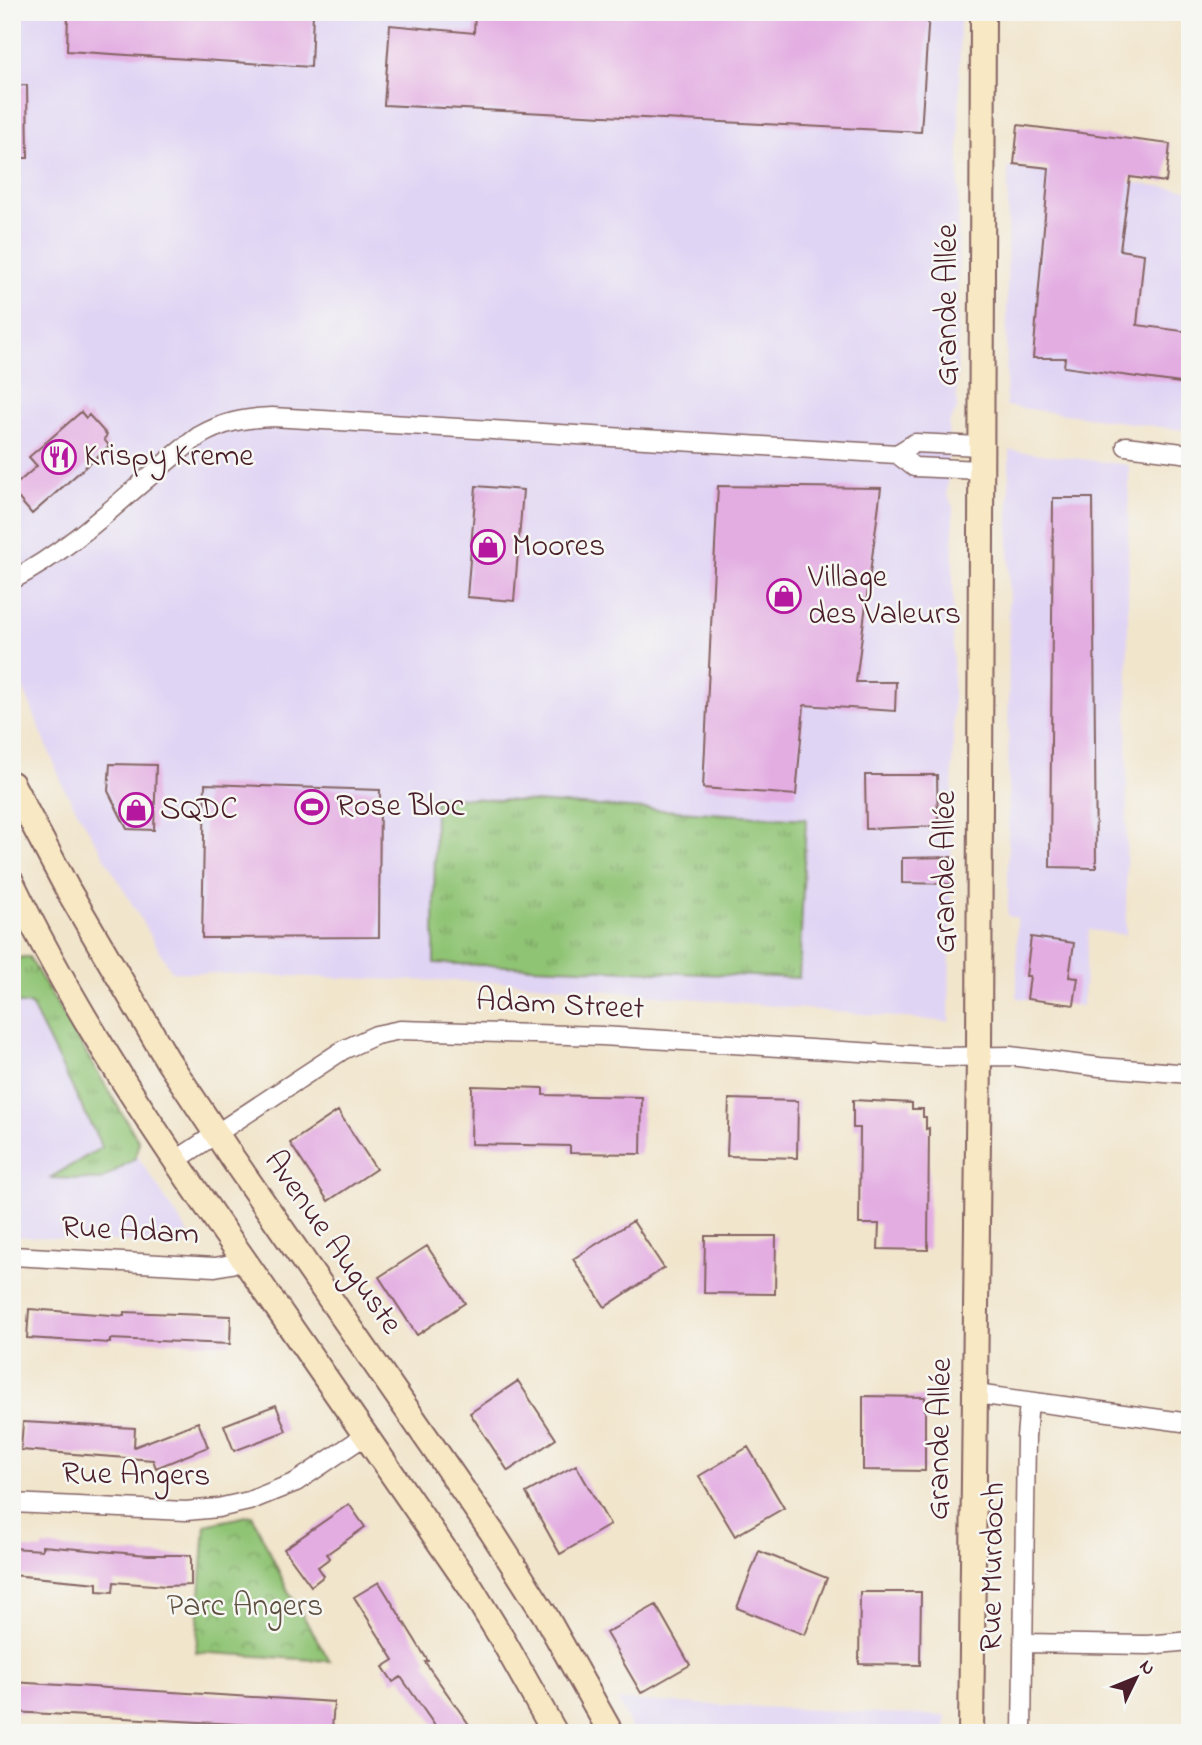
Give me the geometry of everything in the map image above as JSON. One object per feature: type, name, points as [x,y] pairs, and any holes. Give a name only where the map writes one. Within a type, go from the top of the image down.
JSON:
[{"type":"main road","name":"Grande Allée","points":[[971,1733],[979,1055],[983,12]]},
{"type":"main road","name":"Avenue Auguste","points":[[12,784],[39,838],[168,1060],[216,1134],[492,1532],[545,1615],[611,1733]]},
{"type":"main road","points":[[12,883],[81,1011],[175,1161],[486,1612],[555,1733]]},
{"type":"street","points":[[12,580],[40,565],[76,540],[199,436],[220,425],[242,419],[272,417],[897,454],[914,467],[980,458]]},
{"type":"street","points":[[1126,446],[1190,454]]},
{"type":"street","name":"Adam Street","points":[[175,1161],[343,1050],[376,1035],[400,1030],[602,1036],[941,1057],[1010,1056],[1190,1074]]},
{"type":"street","name":"Rue Adam","points":[[12,1256],[215,1267],[243,1259]]},
{"type":"street","points":[[976,1394],[1190,1423]]},
{"type":"street","name":"Rue Murdoch","points":[[1022,1733],[1026,1437],[1029,1402]]},
{"type":"street","name":"Rue Angers","points":[[12,1503],[186,1511],[225,1507],[263,1496],[296,1482],[366,1435]]},
{"type":"street","points":[[1023,1643],[1148,1645],[1190,1641]]},
{"type":"shaded area","points":[[12,12],[960,12],[957,409],[949,424],[947,494],[953,506],[949,1022],[511,982],[172,972],[64,788],[12,660]]},
{"type":"shaded area","points":[[1008,167],[1190,190],[1190,431],[1006,406]]},
{"type":"shaded area","points":[[1009,450],[1129,465],[1126,935],[1089,930],[1082,1006],[1017,998],[1017,918],[1008,916]]},
{"type":"shaded area","points":[[12,947],[108,1111],[196,1245],[12,1236]]},
{"type":"shaded area","points":[[617,1700],[946,1716],[946,1733],[634,1733]]},
{"type":"green space","points":[[435,796],[806,819],[799,978],[434,963]]},
{"type":"green space","points":[[29,957],[139,1142],[135,1158],[101,1180],[50,1178],[102,1147],[31,1005],[12,1003],[12,960]]},
{"type":"green space","name":"Parc Angers","points":[[252,1515],[288,1591],[330,1661],[196,1652],[205,1525]]},
{"type":"building","points":[[68,12],[313,12],[311,67],[67,51]]},
{"type":"building","points":[[475,12],[929,12],[921,132],[384,105],[390,25],[474,33]]},
{"type":"building","points":[[27,85],[28,158],[12,158],[12,86]]},
{"type":"building","points":[[1018,125],[1170,144],[1166,182],[1130,177],[1120,250],[1144,254],[1137,325],[1190,332],[1188,384],[1064,367],[1065,358],[1033,358],[1049,168],[1014,164]]},
{"type":"building","points":[[81,412],[86,418],[89,415],[107,435],[104,439],[109,446],[32,514],[12,488],[37,466],[29,457]]},
{"type":"building","points":[[476,486],[523,490],[514,601],[467,597]]},
{"type":"building","points":[[718,486],[881,488],[856,682],[896,682],[895,711],[804,705],[796,795],[703,788]]},
{"type":"building","points":[[1053,498],[1093,498],[1096,868],[1050,867]]},
{"type":"building","name":"SQDC","points":[[110,764],[156,765],[154,830],[127,829],[108,791]]},
{"type":"building","points":[[865,775],[937,775],[938,826],[866,829]]},
{"type":"building","points":[[205,784],[380,790],[379,937],[202,938]]},
{"type":"building","points":[[952,857],[952,884],[902,883],[902,858]]},
{"type":"building","points":[[1031,937],[1074,943],[1069,977],[1078,978],[1074,1005],[1027,999],[1030,976],[1026,976]]},
{"type":"building","points":[[472,1086],[543,1088],[543,1095],[642,1097],[641,1154],[570,1153],[570,1146],[471,1144]]},
{"type":"building","points":[[729,1099],[798,1101],[797,1158],[727,1156]]},
{"type":"building","points":[[853,1100],[912,1103],[912,1109],[923,1109],[926,1129],[929,1128],[928,1250],[878,1249],[879,1224],[859,1224],[860,1128],[853,1128]]},
{"type":"building","points":[[338,1111],[376,1169],[328,1201],[290,1143]]},
{"type":"building","points":[[633,1221],[664,1268],[605,1307],[573,1259]]},
{"type":"building","points":[[705,1236],[776,1236],[775,1294],[704,1293]]},
{"type":"building","points":[[427,1246],[465,1303],[417,1335],[379,1277]]},
{"type":"building","points":[[29,1309],[124,1316],[124,1312],[231,1316],[230,1344],[110,1339],[110,1343],[27,1338]]},
{"type":"building","points":[[518,1381],[556,1439],[508,1471],[470,1413]]},
{"type":"building","points":[[863,1396],[925,1397],[925,1471],[863,1470]]},
{"type":"building","points":[[276,1405],[286,1431],[234,1451],[224,1425]]},
{"type":"building","points":[[23,1422],[135,1428],[134,1447],[198,1422],[208,1447],[156,1468],[153,1460],[21,1450]]},
{"type":"building","points":[[748,1447],[784,1508],[735,1536],[699,1476]]},
{"type":"building","points":[[576,1465],[610,1525],[560,1554],[526,1493]]},
{"type":"building","points":[[349,1504],[365,1527],[327,1554],[330,1558],[318,1567],[324,1576],[311,1586],[284,1549]]},
{"type":"building","points":[[42,1546],[148,1555],[191,1555],[191,1585],[114,1582],[113,1592],[97,1591],[97,1583],[12,1575],[12,1548],[42,1550]]},
{"type":"building","points":[[759,1551],[827,1578],[805,1635],[737,1608]]},
{"type":"building","points":[[379,1582],[428,1661],[425,1662],[475,1733],[440,1733],[401,1677],[393,1682],[383,1667],[394,1660],[354,1597]]},
{"type":"building","points":[[860,1592],[921,1592],[920,1665],[859,1664]]},
{"type":"building","points":[[656,1605],[690,1665],[641,1693],[606,1633]]},
{"type":"building","points":[[12,1682],[334,1702],[332,1729],[12,1712]]},
{"type":"place","name":"Krispy Kreme","points":[[59,457]]},
{"type":"place","name":"Moores","points":[[488,547]]},
{"type":"place","name":"Village des Valeurs","points":[[784,596]]},
{"type":"place","name":"Rose Bloc","points":[[312,807]]},
{"type":"place","name":"SQDC","points":[[136,810]]}]
